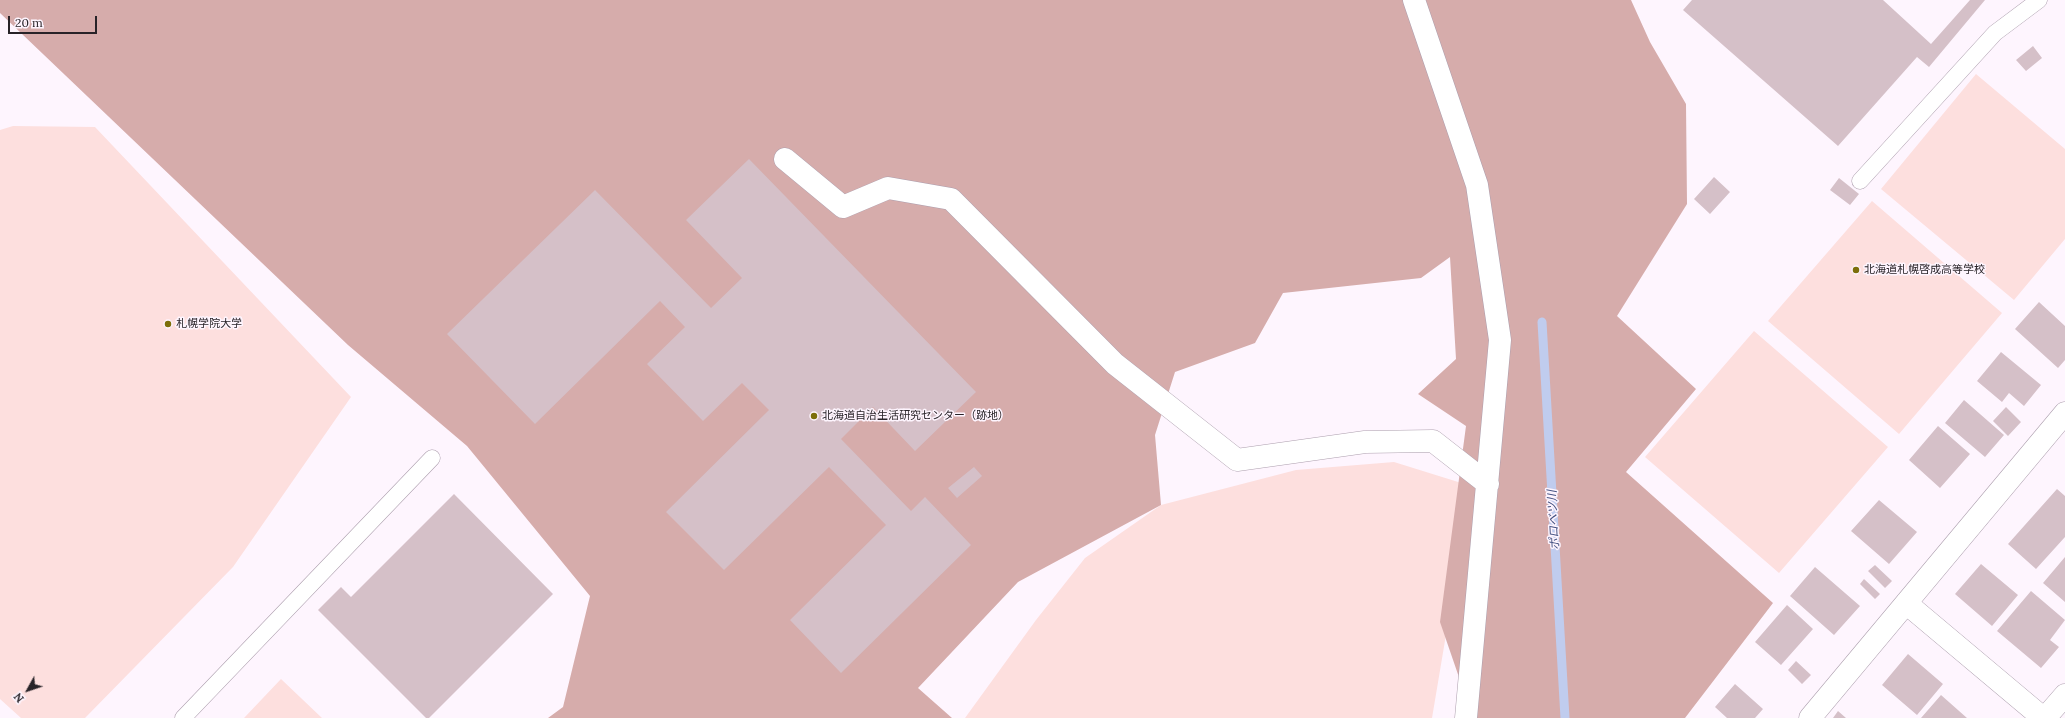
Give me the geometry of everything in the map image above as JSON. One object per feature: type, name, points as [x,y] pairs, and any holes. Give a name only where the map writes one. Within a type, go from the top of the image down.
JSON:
[{"type":"street","points":[[1414,0],[1477,185],[1500,340],[1466,718]]},
{"type":"street","points":[[785,159],[843,207],[888,188],[951,199],[1115,364],[1237,460],[1365,442],[1433,441],[1488,484]]},
{"type":"street","points":[[1810,718],[2065,413]]},
{"type":"street","points":[[1906,603],[2044,718],[2065,695]]},
{"type":"lane","points":[[1860,181],[1995,33],[2039,0]]},
{"type":"lane","points":[[183,718],[432,458]]},
{"type":"shaded area","points":[[0,0],[1631,0],[1650,42],[1686,104],[1687,204],[1617,316],[1696,389],[1626,472],[1773,603],[1685,718],[1473,718],[1440,622],[1466,426],[1418,394],[1456,359],[1450,257],[1421,278],[1283,293],[1255,343],[1175,372],[1155,435],[1161,505],[1018,582],[918,688],[952,718],[548,718],[563,707],[590,596],[467,446],[348,345],[0,13]]},
{"type":"shaded area","points":[[1976,74],[2065,149],[2065,239],[2014,300],[1881,189]]},
{"type":"shaded area","points":[[13,126],[95,127],[351,397],[233,567],[85,718],[21,718],[0,699],[0,130]]},
{"type":"shaded area","points":[[1872,201],[2002,313],[1899,434],[1768,321]]},
{"type":"shaded area","points":[[1754,331],[1888,447],[1779,573],[1645,457]]},
{"type":"shaded area","points":[[1394,462],[1471,486],[1432,718],[965,718],[1036,620],[1085,558],[1161,505],[1296,470]]},
{"type":"shaded area","points":[[281,679],[322,718],[244,718]]},
{"type":"building","points":[[1692,0],[1883,0],[1931,44],[1970,0],[1985,0],[1929,67],[1917,57],[1838,146],[1683,10]]},
{"type":"building","points":[[2033,46],[2042,58],[2026,71],[2016,60]]},
{"type":"building","name":"北海道自治生活研究センター（跡地）","points":[[749,159],[976,392],[915,451],[873,407],[841,439],[911,511],[925,497],[971,545],[841,673],[790,620],[886,525],[829,467],[724,570],[666,512],[769,410],[742,383],[703,421],[647,364],[685,327],[660,301],[535,424],[447,334],[595,190],[711,308],[742,278],[686,220]]},
{"type":"building","points":[[1714,177],[1730,192],[1710,214],[1694,199]]},
{"type":"building","points":[[1839,178],[1859,194],[1850,205],[1830,190]]},
{"type":"building","points":[[2039,302],[2065,326],[2065,360],[2058,368],[2015,329]]},
{"type":"building","points":[[2001,352],[2041,385],[2024,406],[2009,393],[2002,402],[1977,381]]},
{"type":"building","points":[[1964,400],[2004,435],[1985,457],[1945,423]]},
{"type":"building","points":[[2006,407],[2021,422],[2008,436],[1993,421]]},
{"type":"building","points":[[1938,426],[1970,454],[1940,488],[1909,460]]},
{"type":"building","points":[[974,467],[982,476],[957,498],[948,488]]},
{"type":"building","points":[[2057,489],[2065,496],[2065,537],[2036,569],[2008,544]]},
{"type":"building","points":[[454,494],[553,594],[429,718],[426,718],[318,610],[341,587],[351,597]]},
{"type":"building","points":[[1879,500],[1917,532],[1889,564],[1851,531]]},
{"type":"building","points":[[2065,557],[2065,602],[2043,583]]},
{"type":"building","points":[[1981,564],[2018,595],[1992,626],[1955,594]]},
{"type":"building","points":[[1875,565],[1892,581],[1885,588],[1868,571]]},
{"type":"building","points":[[1815,567],[1860,606],[1834,635],[1790,596]]},
{"type":"building","points":[[1864,579],[1880,594],[1875,599],[1860,584]]},
{"type":"building","points":[[2031,591],[2065,620],[2050,640],[2059,647],[2041,668],[1997,631]]},
{"type":"building","points":[[1787,605],[1813,629],[1781,665],[1755,642]]},
{"type":"building","points":[[1908,654],[1943,684],[1917,715],[1882,685]]},
{"type":"building","points":[[1796,661],[1811,675],[1802,684],[1788,670]]},
{"type":"building","points":[[1735,684],[1763,709],[1755,718],[1727,718],[1715,707]]},
{"type":"building","points":[[1941,695],[1967,718],[1921,718]]},
{"type":"building","points":[[1838,711],[1846,718],[1833,718]]},
{"type":"waterway","name":"ポロベツ川","points":[[1542,322],[1565,718]]},
{"type":"place","name":"北海道札幌啓成高等学校","points":[[1856,270]]},
{"type":"place","name":"札幌学院大学","points":[[168,324]]},
{"type":"place","name":"北海道自治生活研究センター（跡地）","points":[[814,416]]}]
